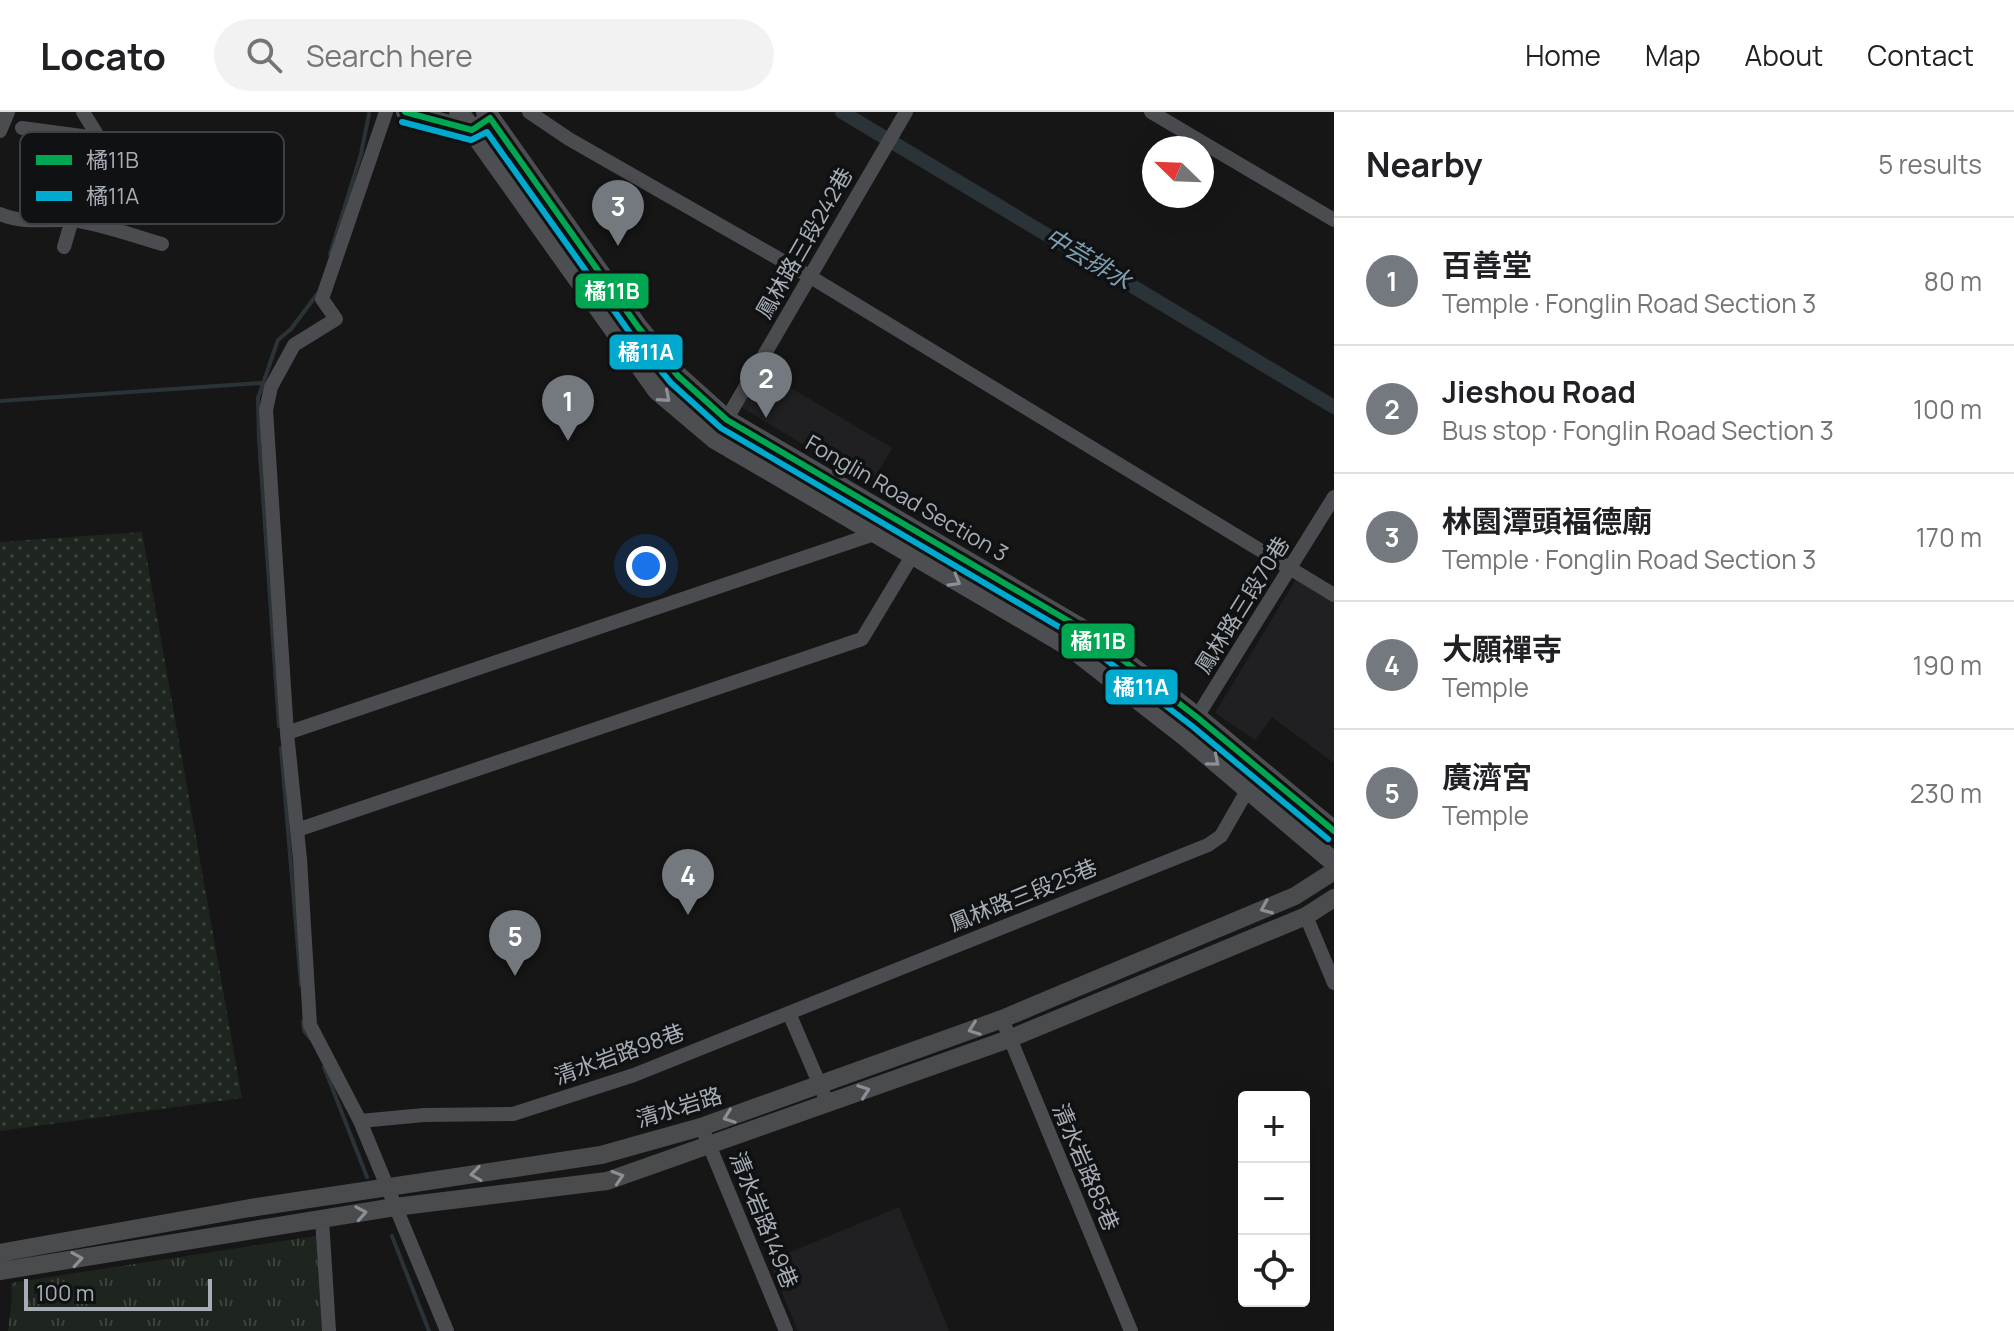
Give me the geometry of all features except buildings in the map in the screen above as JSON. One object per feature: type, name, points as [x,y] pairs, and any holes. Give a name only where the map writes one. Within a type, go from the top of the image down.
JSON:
[{"type":"main road","name":"Fonglin Road Section 3","points":[[459,112],[657,390],[715,439],[1072,648],[1185,736],[1334,862]]},
{"type":"main road","name":"Fonglin Road Section 3","points":[[488,115],[638,327],[678,376],[727,420],[1084,630],[1198,718],[1334,831]]},
{"type":"street","points":[[0,131],[8,112]]},
{"type":"street","points":[[83,112],[95,132]]},
{"type":"street","points":[[386,112],[322,299],[336,319],[294,345],[271,387],[266,410],[310,1025],[360,1121],[447,1331]]},
{"type":"street","points":[[405,112],[472,130],[488,115]]},
{"type":"street","points":[[529,112],[569,139],[809,276],[1334,595]]},
{"type":"street","name":"鳳林路三段242巷","points":[[715,439],[906,112]]},
{"type":"street","points":[[1151,112],[1334,220]]},
{"type":"street","points":[[22,128],[52,132]]},
{"type":"street","points":[[0,214],[20,219]]},
{"type":"street","points":[[64,247],[70,224]]},
{"type":"street","points":[[86,224],[162,244]]},
{"type":"street","name":"鳳林路三段70巷","points":[[1185,736],[1334,497]]},
{"type":"street","points":[[287,733],[874,534]]},
{"type":"street","points":[[297,830],[862,639],[912,556]]},
{"type":"street","name":"鳳林路三段25巷","points":[[789,1013],[1208,845],[1221,836],[1248,789]]},
{"type":"street","name":"清水岩路","points":[[0,1253],[387,1186],[601,1155],[701,1127],[1002,1019],[1295,896],[1334,871]]},
{"type":"street","name":"清水岩路","points":[[0,1271],[395,1207],[607,1181],[1009,1039],[1306,916],[1334,898]]},
{"type":"street","points":[[1306,916],[1334,983]]},
{"type":"street","points":[[789,1013],[828,1104]]},
{"type":"street","name":"清水岩路98巷","points":[[360,1121],[424,1115],[513,1114],[634,1075],[789,1013]]},
{"type":"street","name":"清水岩路85巷","points":[[1002,1019],[1131,1331]]},
{"type":"street","name":"清水岩路149巷","points":[[701,1127],[786,1331]]},
{"type":"street","points":[[322,1219],[329,1331]]},
{"type":"shaded area","points":[[761,370],[892,448],[870,485],[739,406]]},
{"type":"shaded area","points":[[1298,576],[1334,598],[1334,763],[1272,717],[1255,740],[1215,713]]},
{"type":"shaded area","points":[[899,1207],[949,1331],[798,1331],[769,1261]]},
{"type":"green space","points":[[142,532],[242,1098],[0,1131],[0,542]]},
{"type":"green space","points":[[316,1236],[322,1331],[8,1331],[11,1283]]},
{"type":"waterway","name":"中芸排水","points":[[842,112],[1334,407]]},
{"type":"waterway","points":[[330,254],[361,154],[369,114]]},
{"type":"waterway","points":[[279,726],[258,398],[278,340],[291,329],[318,293]]},
{"type":"waterway","points":[[0,401],[261,383]]},
{"type":"waterway","points":[[281,748],[301,985]]},
{"type":"waterway","points":[[303,1021],[304,1031],[310,1038]]},
{"type":"waterway","points":[[324,1067],[367,1177]]},
{"type":"waterway","points":[[392,1236],[429,1331]]},
{"type":"transit line","name":"橘11B","points":[[405,112],[472,130],[490,118],[638,327],[678,376],[727,420],[1084,630],[1198,718],[1334,831]]},
{"type":"transit line","name":"橘11A","points":[[402,122],[471,140],[487,132],[630,333],[671,383],[721,428],[1078,638],[1192,726],[1328,839]]},
{"type":"place","name":"林園潭頭福德廟","points":[[618,246]]},
{"type":"place","name":"Jieshou Road","points":[[766,418]]},
{"type":"place","name":"百善堂","points":[[568,441]]},
{"type":"place","name":"大願禪寺","points":[[688,915]]},
{"type":"place","name":"廣濟宮","points":[[515,976]]}]
